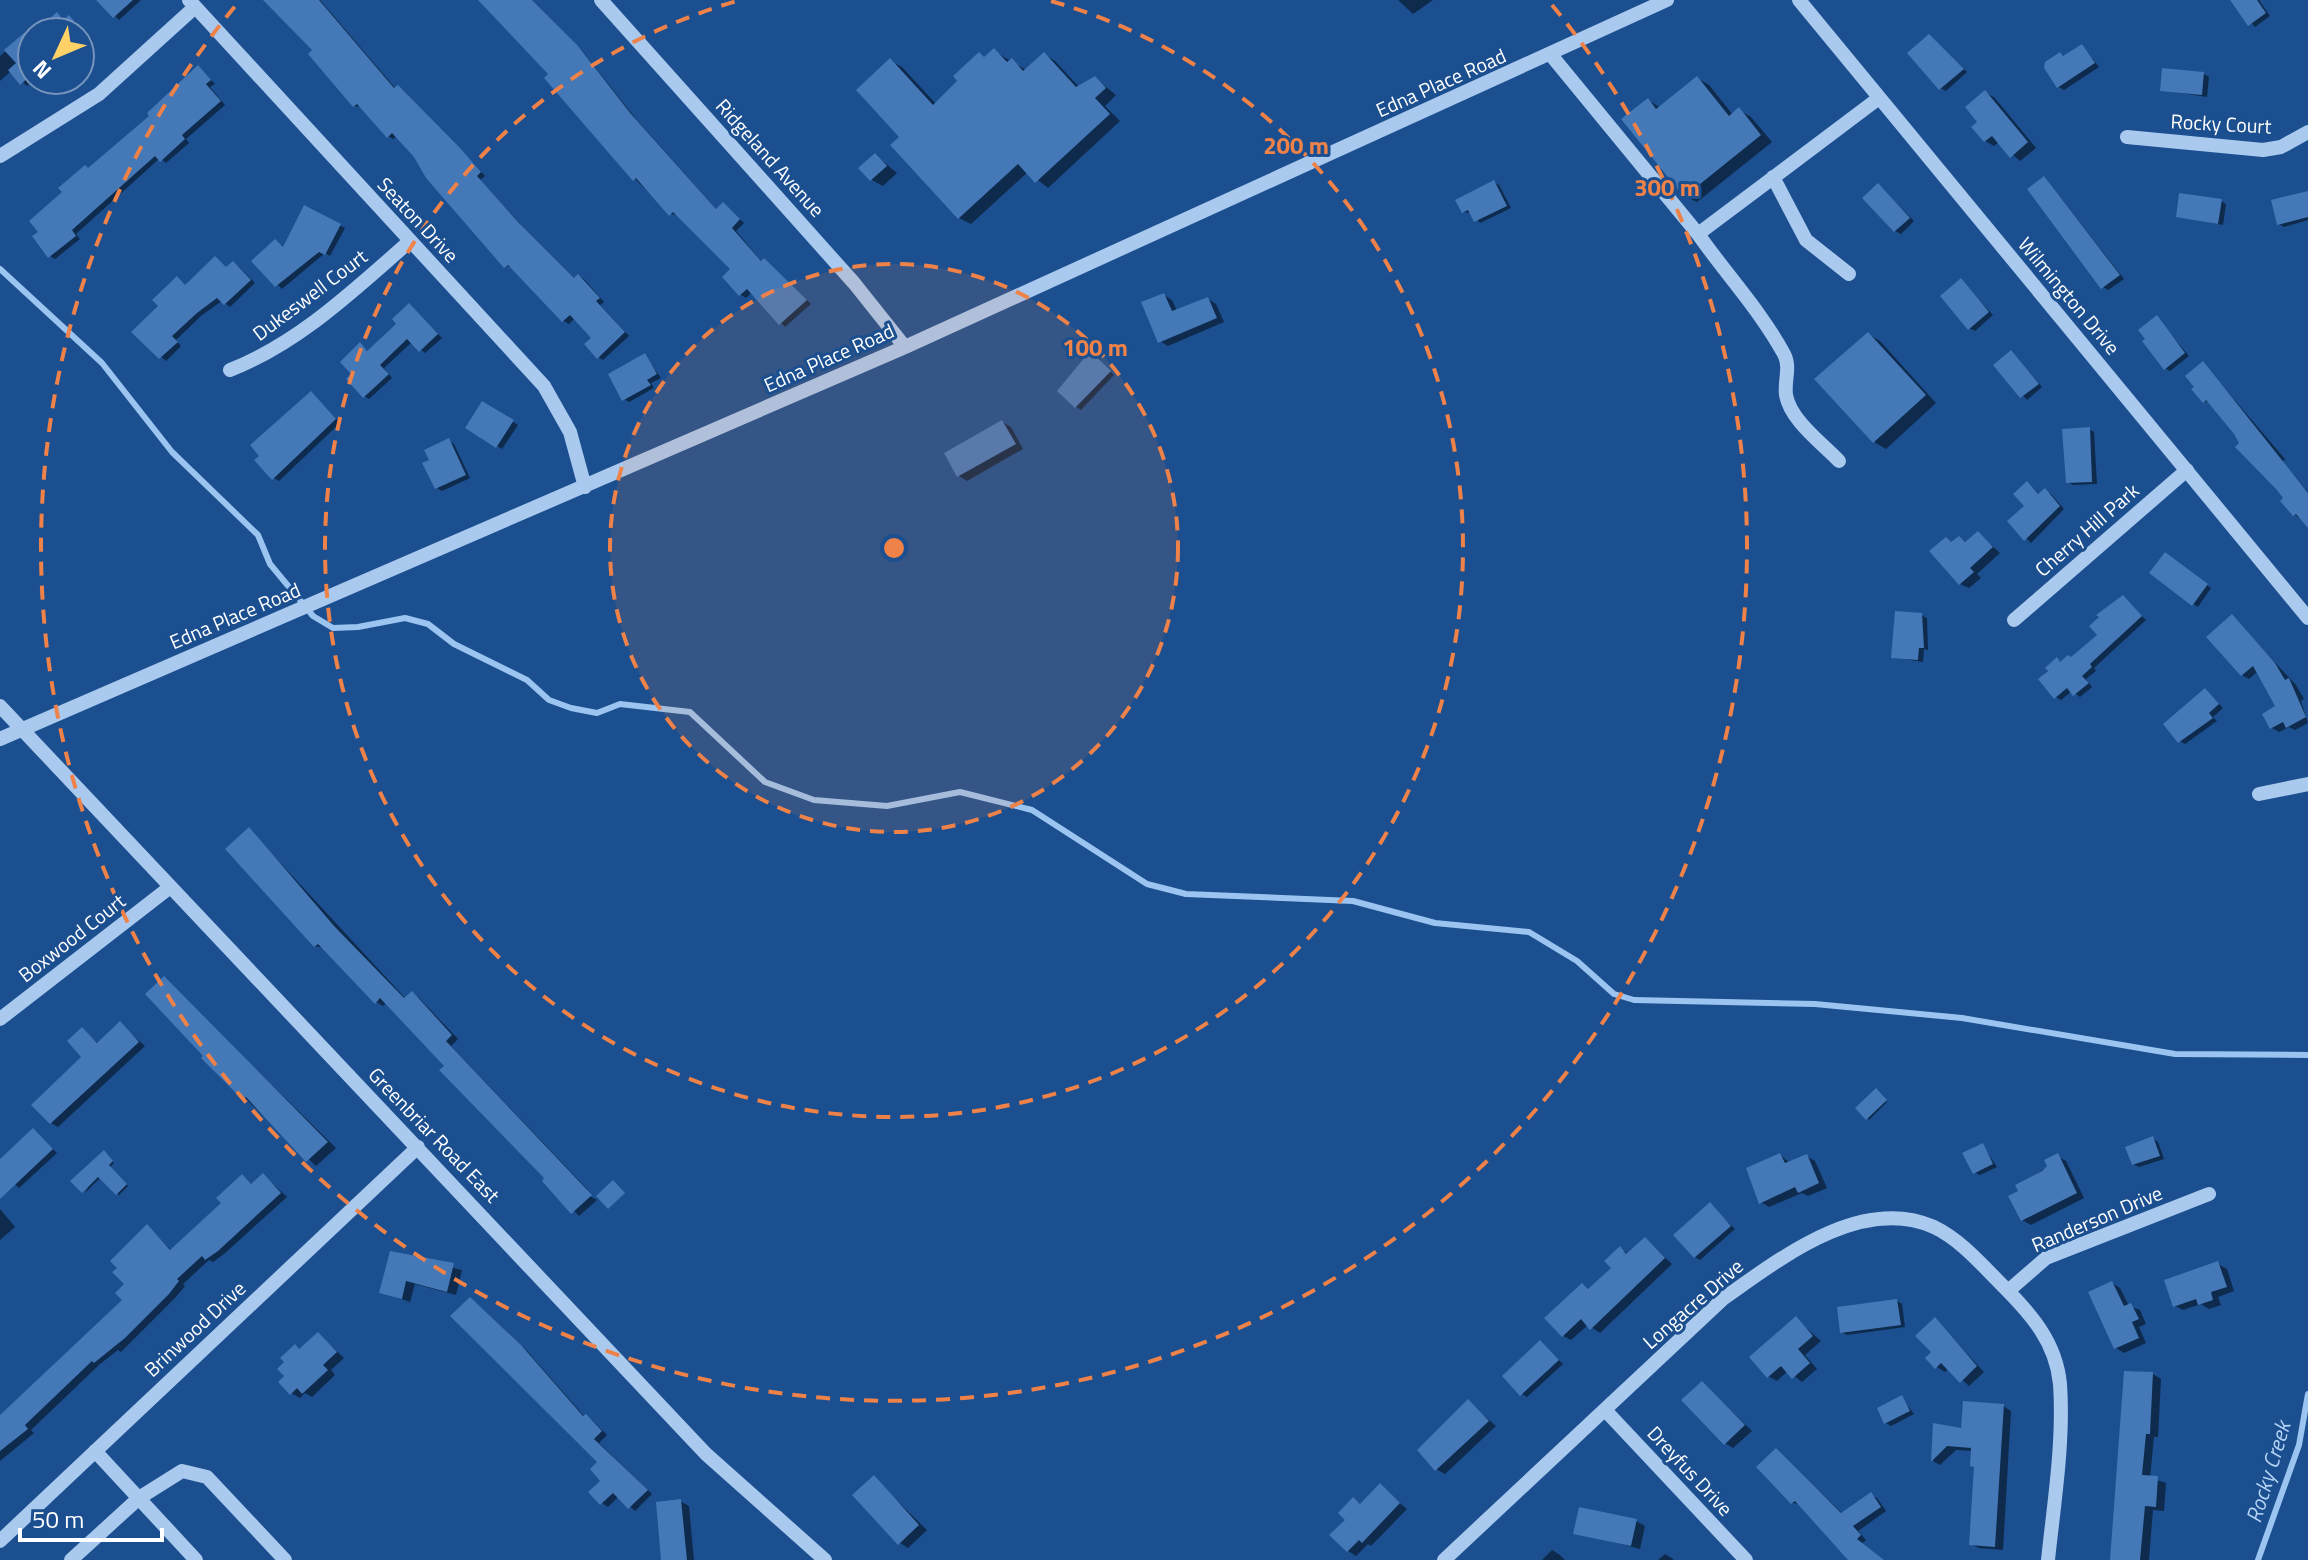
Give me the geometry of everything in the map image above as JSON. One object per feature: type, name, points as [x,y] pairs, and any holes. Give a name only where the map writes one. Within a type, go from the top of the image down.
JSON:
[{"type":"street","name":"Ridgeland Avenue","points":[[601,0],[854,283],[905,347]]},
{"type":"street","name":"Edna Place Road","points":[[0,739],[905,347],[1667,0]]},
{"type":"street","name":"Wilmington Drive","points":[[1799,0],[2308,618]]},
{"type":"street","points":[[0,156],[99,94],[192,4]]},
{"type":"street","name":"Seaton Drive","points":[[192,4],[544,386],[570,432],[585,487]]},
{"type":"street","points":[[1551,55],[1698,234],[1764,321],[1788,362],[1786,394],[1790,409],[1839,461]]},
{"type":"street","points":[[1698,234],[1879,98]]},
{"type":"street","name":"Rocky Court","points":[[2127,137],[2263,150],[2281,147],[2308,132]]},
{"type":"street","points":[[1773,177],[1806,240],[1849,274]]},
{"type":"street","name":"Dukeswell Court","points":[[230,370],[261,358],[316,320],[410,241]]},
{"type":"street","name":"Cherry Hill Park","points":[[2014,620],[2187,470]]},
{"type":"street","name":"Greenbriar Road East","points":[[0,706],[706,1454],[825,1560]]},
{"type":"street","points":[[2259,794],[2308,784]]},
{"type":"street","name":"Boxwood Court","points":[[0,1019],[169,888]]},
{"type":"street","name":"Brinwood Drive","points":[[0,1541],[418,1147]]},
{"type":"street","name":"Randerson Drive","points":[[2008,1291],[2046,1258],[2209,1194]]},
{"type":"street","name":"Longacre Drive","points":[[1444,1560],[1724,1298],[1774,1262],[1857,1222],[1893,1218],[1934,1227],[1964,1246],[2048,1338],[2060,1382],[2048,1560]]},
{"type":"street","name":"Dreyfus Drive","points":[[1605,1410],[1746,1560]]},
{"type":"street","points":[[95,1451],[196,1560]]},
{"type":"street","points":[[71,1560],[139,1498],[182,1471],[207,1477],[285,1560]]},
{"type":"building","points":[[96,0],[133,0],[113,18]]},
{"type":"building","points":[[263,0],[319,0],[394,88],[398,85],[460,148],[481,172],[477,176],[518,222],[574,278],[578,274],[600,298],[596,301],[625,332],[597,359],[584,344],[591,338],[570,315],[562,322],[508,265],[504,268],[426,178],[414,157],[392,133],[387,138],[357,104],[353,107],[308,54],[312,50]]},
{"type":"building","points":[[478,0],[532,0],[578,46],[631,114],[716,209],[723,202],[740,219],[732,228],[761,261],[764,258],[807,300],[779,325],[747,289],[739,296],[722,277],[730,269],[673,212],[669,216],[636,178],[633,181],[544,78],[548,74]]},
{"type":"building","points":[[2230,0],[2257,0],[2266,13],[2248,26]]},
{"type":"building","points":[[1929,34],[1964,69],[1939,90],[1907,53]]},
{"type":"building","points":[[16,40],[16,63],[4,50]]},
{"type":"building","points":[[2082,44],[2095,63],[2057,88],[2044,68],[2045,62],[2060,52],[2063,56]]},
{"type":"building","points":[[994,48],[1007,62],[1012,58],[1023,71],[1044,52],[1076,87],[1095,76],[1106,88],[1095,98],[1110,114],[1035,183],[1018,164],[958,219],[890,145],[899,137],[856,90],[890,58],[933,105],[957,81],[953,76],[979,52],[984,57]]},
{"type":"building","points":[[16,63],[16,80],[8,70]]},
{"type":"building","points":[[198,65],[211,80],[206,84],[221,101],[182,135],[185,139],[160,162],[155,156],[72,230],[76,236],[48,258],[32,236],[38,232],[29,221],[62,192],[58,188],[85,165],[88,168],[149,116],[147,113]]},
{"type":"building","points":[[2162,68],[2204,72],[2202,95],[2160,91]]},
{"type":"building","points":[[1697,76],[1729,116],[1739,107],[1761,135],[1684,197],[1621,119],[1648,98],[1656,109]]},
{"type":"building","points":[[1985,90],[2028,142],[2010,158],[1992,136],[1984,142],[1971,127],[1977,122],[1965,107]]},
{"type":"building","points":[[875,153],[887,166],[870,181],[858,168]]},
{"type":"building","points":[[2044,176],[2120,275],[2101,289],[2027,189]]},
{"type":"building","points":[[1494,180],[1507,206],[1474,222],[1468,210],[1462,213],[1455,200]]},
{"type":"building","points":[[1878,183],[1910,218],[1894,232],[1862,198]]},
{"type":"building","points":[[2308,191],[2308,217],[2277,225],[2271,200]]},
{"type":"building","points":[[2179,193],[2222,199],[2218,224],[2176,217]]},
{"type":"building","points":[[304,205],[341,224],[325,255],[319,252],[275,287],[251,261],[275,239],[283,247]]},
{"type":"building","points":[[215,256],[226,267],[233,261],[251,280],[224,305],[217,298],[197,313],[172,336],[178,342],[159,359],[131,332],[158,306],[152,300],[177,276],[185,285]]},
{"type":"building","points":[[1961,278],[1989,312],[1968,330],[1940,296]]},
{"type":"building","points":[[1164,293],[1172,311],[1208,297],[1217,318],[1158,343],[1141,302]]},
{"type":"building","points":[[409,303],[438,334],[419,352],[407,339],[380,365],[389,374],[363,398],[346,379],[351,374],[340,362],[360,342],[367,351],[396,324],[392,319]]},
{"type":"building","points":[[2157,315],[2185,353],[2164,370],[2142,341],[2145,339],[2138,330]]},
{"type":"building","points":[[1868,332],[1926,395],[1873,443],[1814,379]]},
{"type":"building","points":[[2011,350],[2039,384],[2020,398],[1993,365]]},
{"type":"building","points":[[1090,351],[1111,371],[1075,408],[1057,391]]},
{"type":"building","points":[[645,353],[657,374],[647,380],[651,385],[622,401],[608,374]]},
{"type":"building","points":[[2203,361],[2308,493],[2308,528],[2296,514],[2293,516],[2280,501],[2283,498],[2277,490],[2235,447],[2239,443],[2234,434],[2206,400],[2203,403],[2191,389],[2194,387],[2185,376]]},
{"type":"building","points":[[311,391],[336,419],[272,480],[254,460],[259,456],[250,445]]},
{"type":"building","points":[[482,401],[514,420],[496,448],[465,428]]},
{"type":"building","points":[[1002,420],[1016,444],[957,477],[944,453]]},
{"type":"building","points":[[2090,427],[2092,482],[2066,483],[2062,429]]},
{"type":"building","points":[[449,438],[466,475],[435,489],[422,463],[429,460],[424,450]]},
{"type":"building","points":[[2027,481],[2038,494],[2045,488],[2060,506],[2024,541],[2007,521],[2024,506],[2013,494]]},
{"type":"building","points":[[1978,531],[1993,547],[1970,568],[1974,572],[1959,585],[1929,551],[1946,537],[1951,542],[1959,536],[1965,542]]},
{"type":"building","points":[[2165,552],[2208,584],[2192,606],[2149,573]]},
{"type":"building","points":[[2123,595],[2142,616],[2090,664],[2092,667],[2082,676],[2089,683],[2073,696],[2067,688],[2054,699],[2038,679],[2048,671],[2045,668],[2057,657],[2060,662],[2068,655],[2071,657],[2097,635],[2089,626],[2099,617],[2096,615]]},
{"type":"building","points":[[1895,611],[1922,613],[1924,648],[1919,648],[1918,660],[1891,658]]},
{"type":"building","points":[[2232,614],[2275,663],[2285,680],[2289,678],[2306,717],[2286,728],[2283,722],[2270,729],[2262,714],[2275,706],[2253,666],[2241,676],[2206,637]]},
{"type":"building","points":[[2205,688],[2219,704],[2209,713],[2213,718],[2178,743],[2163,724]]},
{"type":"building","points":[[249,827],[335,927],[404,998],[412,991],[452,1035],[446,1041],[592,1195],[571,1214],[542,1181],[544,1178],[439,1070],[444,1066],[380,998],[375,1004],[318,944],[314,947],[225,849]]},
{"type":"building","points":[[164,976],[328,1142],[306,1162],[246,1097],[243,1099],[238,1095],[201,1058],[203,1056],[145,994]]},
{"type":"building","points":[[120,1021],[139,1042],[50,1124],[31,1105],[81,1057],[67,1041],[82,1027],[97,1043]]},
{"type":"building","points":[[1876,1088],[1887,1100],[1866,1120],[1855,1108]]},
{"type":"building","points":[[33,1128],[53,1149],[0,1199],[0,1159]]},
{"type":"building","points":[[2153,1136],[2160,1156],[2132,1165],[2125,1147]]},
{"type":"building","points":[[1983,1143],[1993,1164],[1973,1174],[1962,1153]]},
{"type":"building","points":[[104,1150],[113,1161],[109,1165],[127,1184],[116,1195],[98,1177],[82,1193],[70,1181]]},
{"type":"building","points":[[1780,1153],[1785,1163],[1807,1154],[1819,1183],[1798,1193],[1795,1187],[1759,1204],[1746,1168]]},
{"type":"building","points":[[2058,1153],[2077,1193],[2021,1221],[2008,1196],[2018,1191],[2015,1185],[2047,1166],[2044,1160]]},
{"type":"building","points":[[263,1173],[281,1193],[218,1251],[205,1260],[202,1256],[177,1279],[179,1281],[169,1294],[125,1338],[94,1363],[92,1361],[25,1425],[28,1429],[0,1451],[0,1415],[122,1300],[115,1293],[124,1284],[112,1272],[117,1268],[110,1261],[147,1224],[170,1250],[221,1203],[216,1198],[242,1174],[251,1184]]},
{"type":"building","points":[[613,1180],[625,1193],[608,1209],[596,1196]]},
{"type":"building","points":[[1710,1202],[1731,1226],[1694,1258],[1673,1235]]},
{"type":"building","points":[[1645,1237],[1665,1258],[1590,1330],[1581,1319],[1562,1337],[1544,1318],[1582,1283],[1588,1289],[1611,1268],[1604,1261],[1620,1246],[1626,1254]]},
{"type":"building","points":[[390,1251],[454,1263],[447,1292],[406,1281],[402,1299],[379,1293]]},
{"type":"building","points":[[2218,1261],[2227,1287],[2211,1292],[2213,1300],[2198,1305],[2196,1299],[2173,1307],[2164,1280]]},
{"type":"building","points":[[2112,1281],[2124,1306],[2131,1303],[2139,1319],[2132,1322],[2139,1338],[2114,1349],[2088,1292]]},
{"type":"building","points":[[470,1297],[521,1345],[583,1416],[586,1414],[602,1431],[594,1439],[648,1490],[628,1509],[613,1493],[600,1505],[588,1492],[600,1481],[590,1469],[597,1462],[450,1316]]},
{"type":"building","points":[[1897,1299],[1901,1325],[1840,1333],[1837,1307]]},
{"type":"building","points":[[1796,1316],[1813,1336],[1798,1349],[1810,1363],[1792,1379],[1781,1366],[1767,1378],[1749,1357]]},
{"type":"building","points":[[1935,1317],[1977,1366],[1960,1383],[1941,1363],[1935,1369],[1925,1358],[1931,1352],[1915,1336]]},
{"type":"building","points":[[318,1332],[337,1352],[323,1365],[328,1370],[302,1394],[297,1388],[290,1395],[278,1382],[284,1376],[277,1369],[284,1362],[280,1358],[295,1344],[299,1349]]},
{"type":"building","points":[[1540,1340],[1559,1360],[1520,1396],[1502,1376]]},
{"type":"building","points":[[2124,1371],[2153,1372],[2150,1434],[2146,1434],[2142,1475],[2158,1476],[2156,1507],[2145,1506],[2140,1560],[2110,1560]]},
{"type":"building","points":[[1702,1381],[1745,1425],[1724,1445],[1681,1400]]},
{"type":"building","points":[[1902,1395],[1910,1411],[1884,1424],[1877,1408]]},
{"type":"building","points":[[1468,1399],[1489,1421],[1435,1471],[1417,1450]]},
{"type":"building","points":[[1963,1401],[2004,1404],[1995,1547],[1969,1545],[1974,1467],[1970,1466],[1971,1448],[1947,1446],[1931,1462],[1933,1423],[1961,1428]]},
{"type":"building","points":[[1776,1448],[1841,1513],[1871,1492],[1881,1507],[1853,1526],[1861,1535],[1857,1539],[1884,1560],[1848,1560],[1795,1501],[1791,1504],[1756,1467]]},
{"type":"building","points":[[874,1475],[919,1525],[898,1545],[852,1495]]},
{"type":"building","points":[[1380,1483],[1400,1503],[1362,1543],[1359,1540],[1347,1552],[1329,1535],[1345,1520],[1338,1513],[1353,1497],[1360,1504]]},
{"type":"building","points":[[681,1499],[687,1560],[661,1560],[656,1502]]},
{"type":"building","points":[[1579,1507],[1637,1519],[1631,1546],[1573,1534]]},
{"type":"waterway","points":[[0,269],[102,363],[172,452],[258,535],[270,564],[313,616],[333,628],[358,627],[405,618],[428,624],[454,644],[527,680],[549,700],[571,708],[597,713],[620,704],[690,712],[765,782],[814,800],[887,806],[960,792],[1032,810],[1147,884],[1186,894],[1353,901],[1435,923],[1529,932],[1577,961],[1614,994],[1634,1000],[1815,1004],[1962,1018],[2175,1054],[2308,1055]]},
{"type":"waterway","name":"Rocky Creek","points":[[2258,1560],[2299,1445],[2308,1394]]}]
